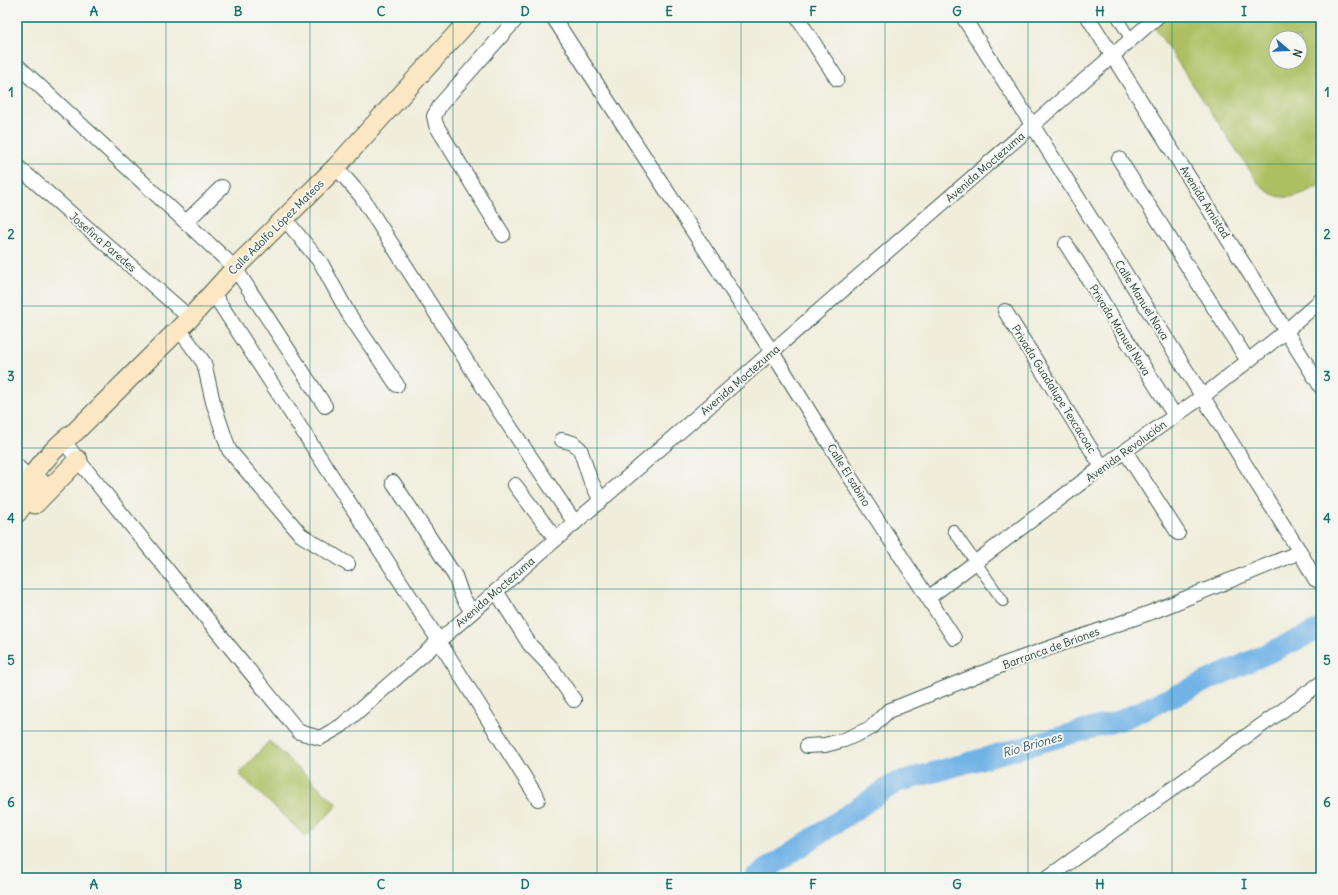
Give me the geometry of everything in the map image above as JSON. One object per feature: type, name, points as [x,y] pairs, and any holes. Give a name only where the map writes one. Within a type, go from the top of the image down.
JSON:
[{"type":"main road","name":"Calle Adolfo López Mateos","points":[[17,513],[71,444],[235,268],[336,167],[472,17]]},
{"type":"main road","name":"Calle Adolfo López Mateos","points":[[21,479],[71,444]]},
{"type":"main road","points":[[17,522],[71,444]]},
{"type":"street","points":[[503,235],[436,125],[434,116],[441,104],[518,17]]},
{"type":"street","name":"Calle El sabino","points":[[553,17],[772,352],[954,638]]},
{"type":"street","points":[[797,17],[837,79]]},
{"type":"street","name":"Calle Manuel Nava","points":[[963,17],[1300,552],[1315,579],[1321,582]]},
{"type":"street","name":"Avenida Amistad","points":[[1088,17],[1321,388]]},
{"type":"street","points":[[1117,17],[1131,40]]},
{"type":"street","name":"Avenida Moctezuma","points":[[71,444],[299,732],[320,738],[341,726],[1157,17]]},
{"type":"street","points":[[17,65],[235,268],[325,406]]},
{"type":"street","points":[[1119,159],[1248,361]]},
{"type":"street","name":"Josefina Paredes","points":[[17,166],[184,323],[204,363],[213,402],[229,450],[301,535],[348,564]]},
{"type":"street","points":[[336,167],[361,196],[485,390],[575,523]]},
{"type":"street","points":[[186,222],[222,186]]},
{"type":"street","points":[[285,219],[322,264],[348,313],[397,385]]},
{"type":"street","name":"Privada Manuel Nava","points":[[1066,244],[1175,416]]},
{"type":"street","points":[[213,293],[439,641],[538,799]]},
{"type":"street","name":"Avenida Revolución","points":[[928,598],[1102,467],[1202,397],[1286,331],[1321,300]]},
{"type":"street","name":"Privada Guadalupe Texcacoac","points":[[1005,311],[1102,467]]},
{"type":"street","points":[[562,440],[573,443],[580,449],[590,478],[601,501]]},
{"type":"street","points":[[1125,451],[1178,533]]},
{"type":"street","points":[[392,482],[455,576],[462,596],[472,612]]},
{"type":"street","points":[[515,485],[556,539]]},
{"type":"street","points":[[953,530],[1003,601]]},
{"type":"street","name":"Barranca de Briones","points":[[807,746],[826,745],[844,740],[871,728],[888,711],[1007,663],[1152,612],[1300,552]]},
{"type":"street","points":[[496,591],[530,645],[551,667],[574,700]]},
{"type":"street","points":[[1047,878],[1321,683]]},
{"type":"green space","points":[[1168,17],[1321,17],[1321,184],[1296,196],[1282,197],[1274,195],[1259,184],[1155,28]]},
{"type":"green space","points":[[269,741],[338,805],[306,837],[239,774]]},
{"type":"waterway","name":"Rio Briones","points":[[754,878],[895,783],[1121,720],[1321,629]]}]
